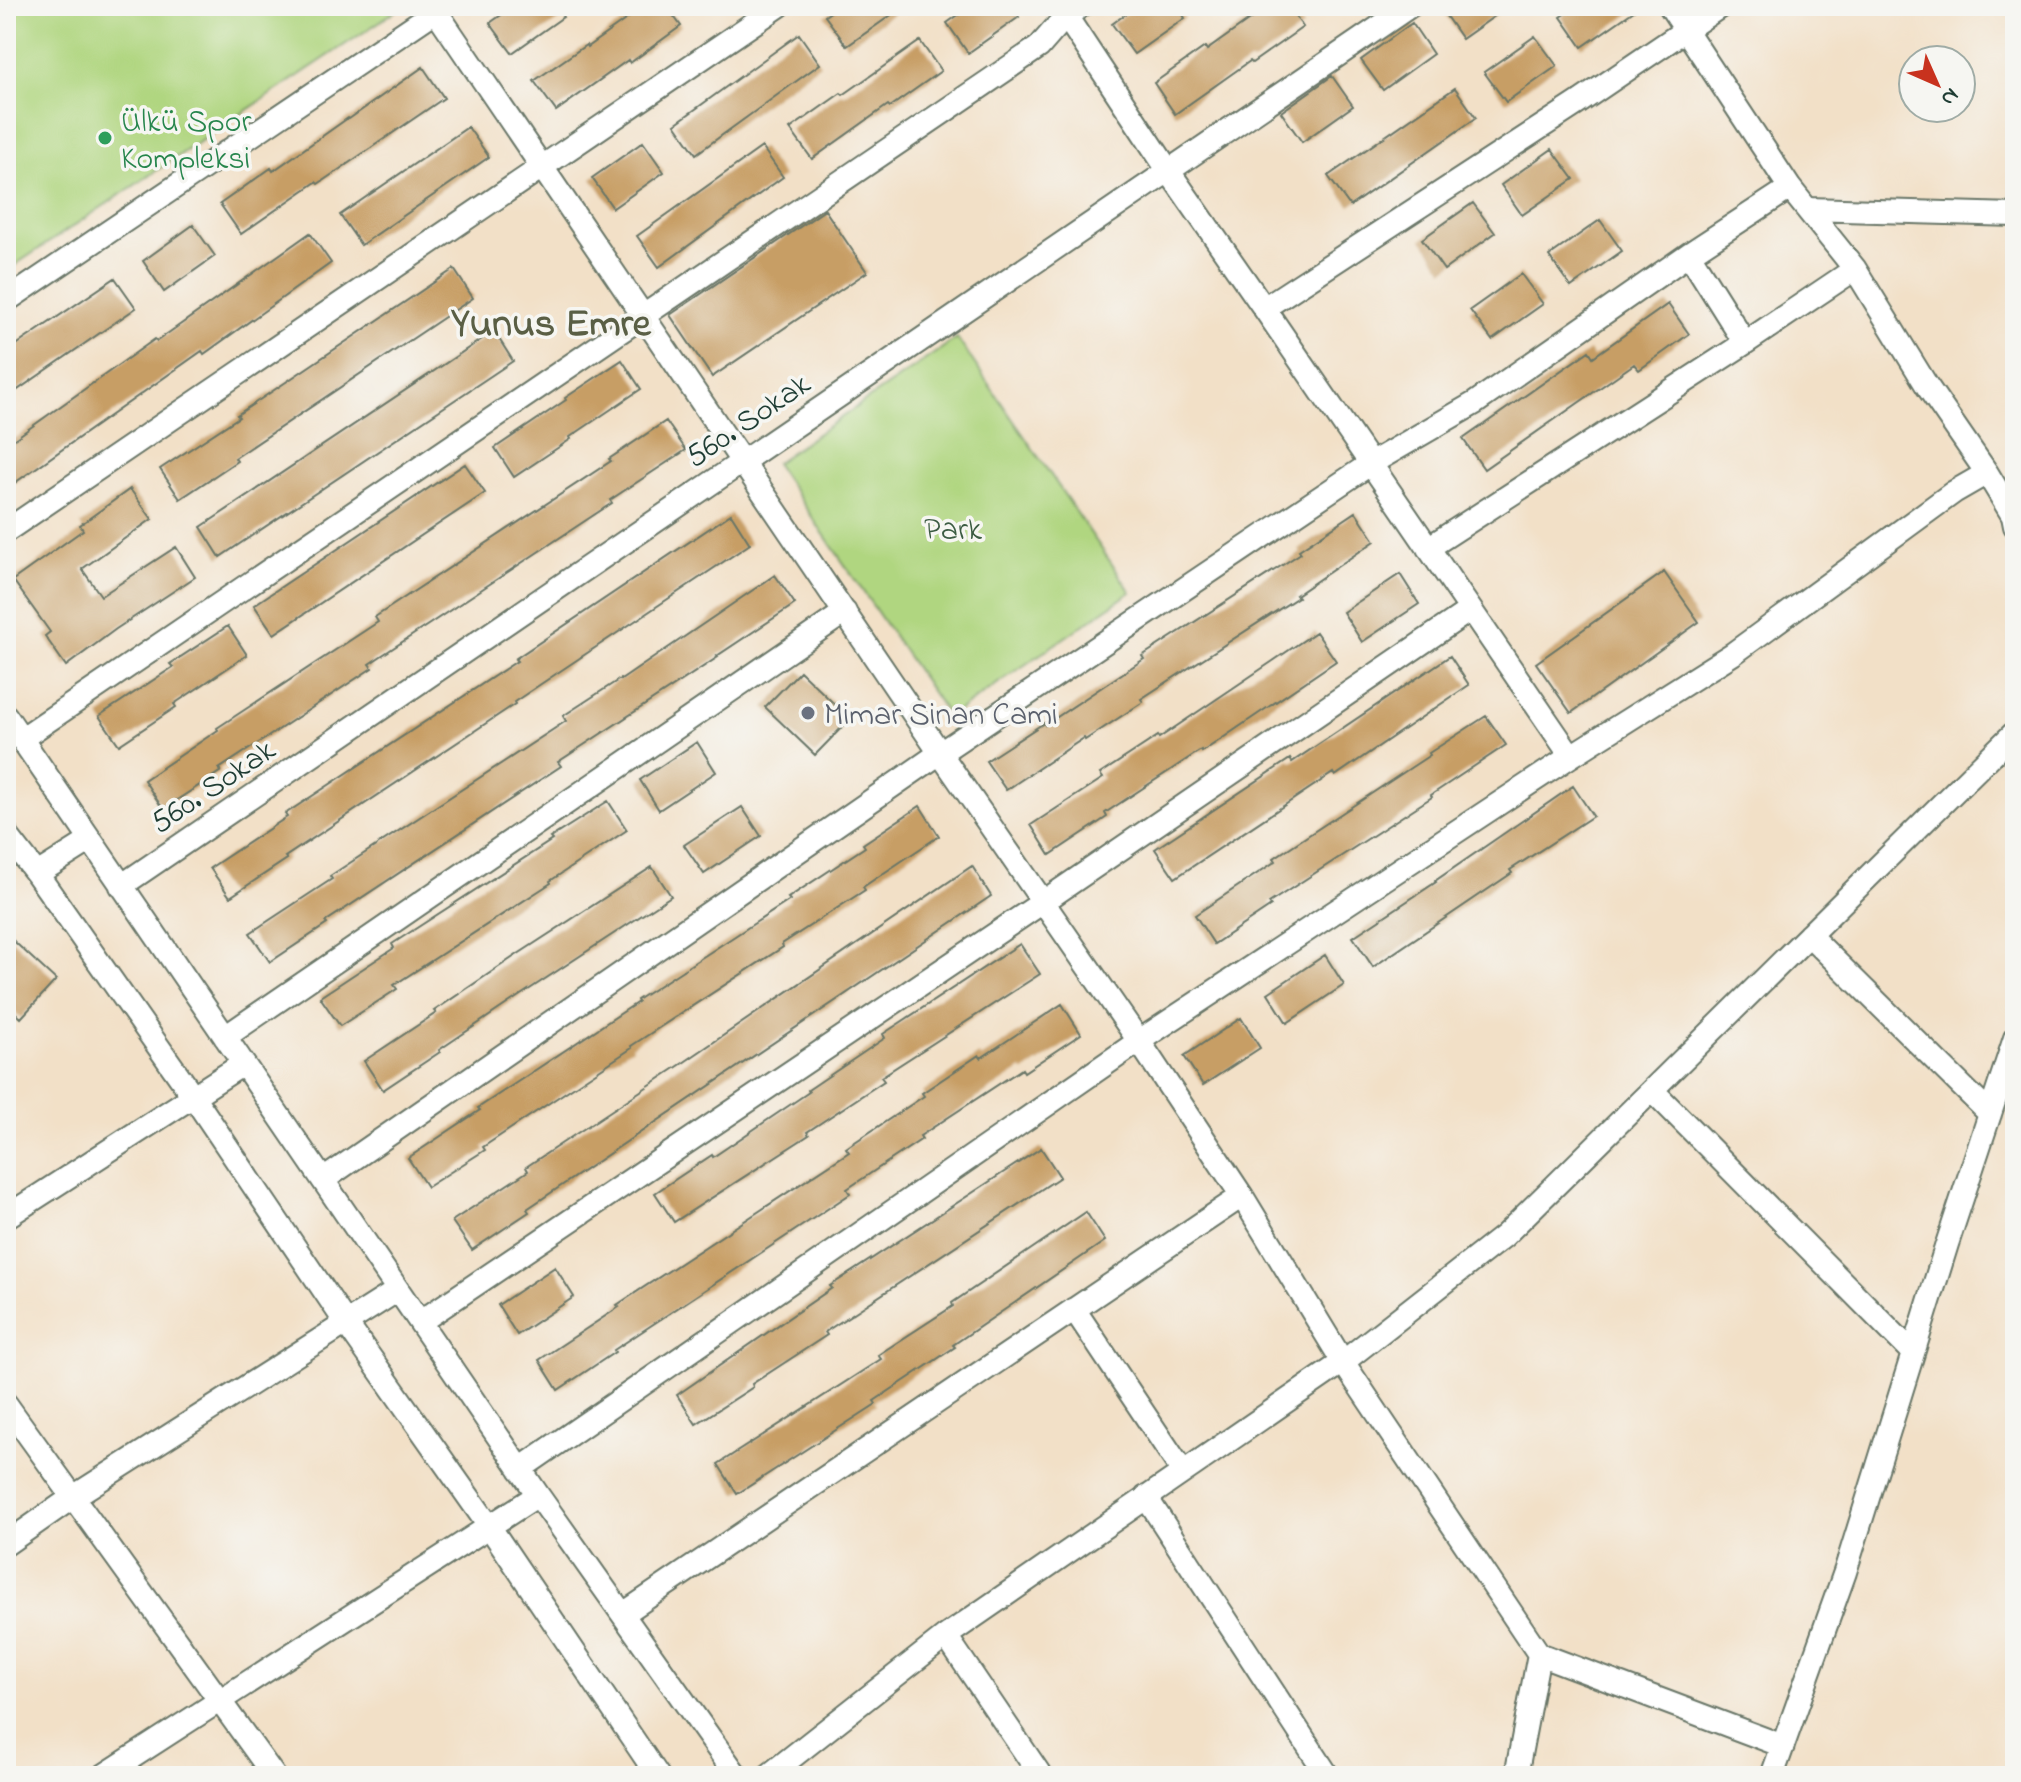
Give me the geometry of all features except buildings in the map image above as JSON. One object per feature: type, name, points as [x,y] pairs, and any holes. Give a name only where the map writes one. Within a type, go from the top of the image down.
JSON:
[{"type":"street","points":[[6,531],[779,6]]},
{"type":"street","name":"560. Sokak","points":[[121,886],[1410,6]]},
{"type":"street","points":[[1670,6],[1790,188],[1855,269],[2014,520]]},
{"type":"street","points":[[1264,308],[1721,6]]},
{"type":"street","points":[[6,301],[440,8],[644,317],[1139,1041],[1242,1196],[1343,1362],[1539,1654],[1783,1746]]},
{"type":"street","points":[[21,739],[1039,47],[1069,9],[1168,170],[1571,756]]},
{"type":"street","points":[[323,1180],[940,753],[1370,464],[1475,403],[1689,254],[1790,188]]},
{"type":"street","points":[[1808,209],[2015,215]]},
{"type":"street","points":[[1689,254],[1745,343]]},
{"type":"street","points":[[1428,548],[1855,269]]},
{"type":"street","points":[[520,1469],[1139,1041],[1571,756],[1734,653],[1954,492],[1987,473]]},
{"type":"street","points":[[420,1322],[1470,610]]},
{"type":"street","points":[[225,1037],[845,612]]},
{"type":"street","points":[[6,716],[520,1469],[737,1776]]},
{"type":"street","points":[[768,1776],[946,1636],[1343,1362],[1504,1236],[2015,732]]},
{"type":"street","points":[[6,834],[193,1096],[658,1776]]},
{"type":"street","points":[[37,874],[91,840]]},
{"type":"street","points":[[1809,935],[1990,1114]]},
{"type":"street","points":[[1772,1776],[1845,1572],[2015,1038]]},
{"type":"street","points":[[6,1217],[243,1064]]},
{"type":"street","points":[[1652,1090],[1913,1353]]},
{"type":"street","points":[[623,1614],[1242,1196]]},
{"type":"street","points":[[6,1544],[73,1497],[398,1290]]},
{"type":"street","points":[[1074,1309],[1183,1472]]},
{"type":"street","points":[[6,1404],[274,1776]]},
{"type":"street","points":[[103,1776],[538,1495]]},
{"type":"street","points":[[1146,1497],[1328,1776]]},
{"type":"street","points":[[946,1636],[1041,1776]]},
{"type":"street","points":[[1516,1776],[1539,1654]]},
{"type":"green space","name":"Ülkü Spor Kompleksi","points":[[6,6],[403,6],[6,271]]},
{"type":"green space","name":"Park","points":[[957,338],[1131,592],[949,717],[775,463]]},
{"type":"place","name":"Ülkü Spor Kompleksi","points":[[105,138]]},
{"type":"place","name":"Mimar Sinan Cami","points":[[808,713]]},
{"type":"district","name":"Yunus Emre","points":[[551,321]]}]
